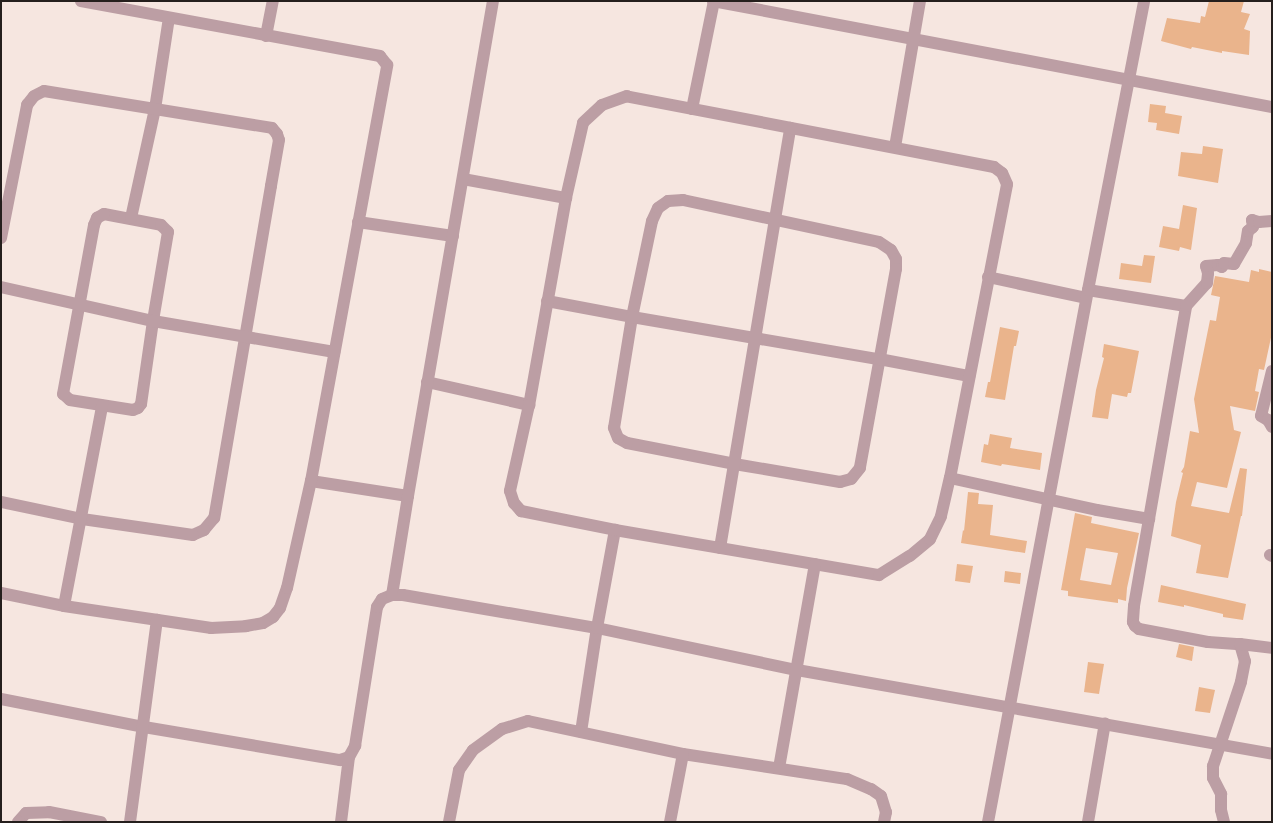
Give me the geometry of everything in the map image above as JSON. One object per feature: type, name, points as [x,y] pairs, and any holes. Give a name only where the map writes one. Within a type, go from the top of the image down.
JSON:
[{"type":"street","points":[[1,593],[64,606],[211,628],[246,626],[263,623],[273,617],[280,608],[288,588],[311,481],[386,65],[380,56],[81,1]]},
{"type":"street","points":[[266,36],[273,1]]},
{"type":"street","points":[[392,595],[493,1]]},
{"type":"street","points":[[692,109],[714,1],[1272,107]]},
{"type":"street","points":[[895,147],[920,1]]},
{"type":"street","points":[[988,822],[1087,294],[1144,1]]},
{"type":"street","points":[[131,218],[155,109],[169,18]]},
{"type":"street","points":[[1,238],[28,105],[34,96],[44,91],[272,128],[277,134],[277,148],[246,337],[214,518],[204,530],[193,535],[82,519],[1,502]]},
{"type":"street","points":[[627,96],[790,128],[994,167],[1002,173],[1007,184],[950,478],[941,516],[930,539],[910,556],[879,575],[615,530],[521,511],[514,503],[510,491],[529,405],[566,198],[583,124],[602,105],[627,96]]},
{"type":"street","points":[[720,548],[790,128]]},
{"type":"street","points":[[463,179],[566,198]]},
{"type":"street","points":[[683,200],[774,220],[880,242],[891,250],[896,258],[896,269],[860,468],[851,479],[840,482],[627,444],[618,438],[614,428],[632,318],[652,221],[658,208],[668,201],[683,200]]},
{"type":"street","points":[[104,214],[131,218],[161,225],[168,232],[152,320],[141,404],[138,408],[133,410],[70,400],[63,394],[94,225],[97,218],[104,214]]},
{"type":"street","points":[[1272,221],[1259,222],[1252,220],[1253,227],[1248,231],[1246,243],[1234,264],[1224,263],[1222,267],[1218,265],[1206,266],[1208,273],[1207,283],[1186,306],[1134,606],[1133,622],[1139,629],[1208,642],[1272,648]]},
{"type":"street","points":[[358,222],[453,236]]},
{"type":"street","points":[[988,277],[1087,294],[1186,306]]},
{"type":"street","points":[[1,287],[152,320],[334,352]]},
{"type":"street","points":[[547,301],[632,318],[879,359],[969,376]]},
{"type":"street","points":[[1272,371],[1261,416],[1268,420],[1272,427]]},
{"type":"street","points":[[427,382],[529,405]]},
{"type":"street","points":[[64,606],[82,519],[102,406]]},
{"type":"street","points":[[950,478],[1048,500],[1149,519]]},
{"type":"street","points":[[311,481],[408,496]]},
{"type":"street","points":[[581,732],[597,628],[615,530]]},
{"type":"street","points":[[779,768],[815,564]]},
{"type":"street","points":[[342,822],[349,757],[354,746],[377,607],[382,599],[392,595],[403,595],[450,602],[597,628],[797,670],[1272,754]]},
{"type":"street","points":[[130,822],[157,620]]},
{"type":"street","points":[[1224,822],[1221,810],[1221,794],[1213,778],[1214,766],[1241,682],[1245,661],[1240,644]]},
{"type":"street","points":[[1,699],[144,726],[340,760],[349,757]]},
{"type":"street","points":[[449,822],[459,770],[473,750],[502,729],[528,721],[683,754],[847,779],[871,788],[881,796],[886,812],[884,822]]},
{"type":"street","points":[[1088,822],[1105,724]]},
{"type":"street","points":[[670,822],[683,754]]},
{"type":"street","points":[[18,822],[26,813],[49,812],[102,822]]},
{"type":"building","points":[[1209,1],[1244,1],[1241,12],[1250,14],[1244,29],[1250,31],[1249,55],[1222,51],[1222,53],[1192,47],[1191,49],[1161,41],[1167,18],[1200,23],[1201,16],[1205,17]]},
{"type":"building","points":[[1150,104],[1166,106],[1165,113],[1182,116],[1179,134],[1156,130],[1157,123],[1148,122]]},
{"type":"building","points":[[1203,146],[1223,149],[1218,183],[1178,176],[1181,152],[1202,154]]},
{"type":"building","points":[[1183,205],[1197,208],[1191,250],[1180,247],[1179,251],[1159,247],[1163,226],[1179,229]]},
{"type":"building","points":[[1144,255],[1155,256],[1151,283],[1119,279],[1121,263],[1142,266]]},
{"type":"building","points":[[1259,269],[1272,272],[1272,333],[1264,370],[1259,369],[1255,391],[1259,392],[1255,411],[1230,406],[1234,430],[1241,432],[1227,488],[1197,482],[1191,506],[1229,513],[1240,468],[1247,469],[1242,516],[1228,578],[1196,573],[1201,545],[1171,536],[1176,502],[1183,473],[1181,472],[1184,467],[1190,431],[1199,433],[1194,399],[1210,320],[1216,321],[1220,297],[1211,295],[1215,276],[1249,282],[1251,270],[1259,272]]},
{"type":"building","points":[[1000,327],[1019,331],[1016,346],[1014,346],[1005,400],[985,397],[988,382],[990,382]]},
{"type":"building","points":[[1104,344],[1139,351],[1131,393],[1128,393],[1127,397],[1112,394],[1108,419],[1092,417],[1096,390],[1104,358],[1102,357]]},
{"type":"building","points":[[990,434],[1012,438],[1010,448],[1042,453],[1040,470],[1002,464],[1001,466],[981,462],[984,444],[988,445]]},
{"type":"building","points":[[968,492],[979,493],[978,504],[993,505],[990,535],[1027,541],[1025,553],[961,543],[963,530],[964,531]]},
{"type":"building","points":[[1075,513],[1092,517],[1091,523],[1139,533],[1127,588],[1126,601],[1118,599],[1118,603],[1068,596],[1068,591],[1061,590]],"holes":[[[1086,548],[1118,553],[1111,585],[1080,580]]]},
{"type":"building","points":[[957,564],[973,566],[970,583],[955,581]]},
{"type":"building","points":[[1005,571],[1021,573],[1020,584],[1004,582]]},
{"type":"building","points":[[1161,585],[1246,604],[1243,620],[1223,617],[1223,614],[1184,605],[1184,607],[1158,602]]},
{"type":"building","points":[[1179,644],[1194,647],[1192,661],[1176,657]]},
{"type":"building","points":[[1088,662],[1104,664],[1099,694],[1084,692]]},
{"type":"building","points":[[1199,687],[1215,690],[1210,713],[1195,711]]}]
